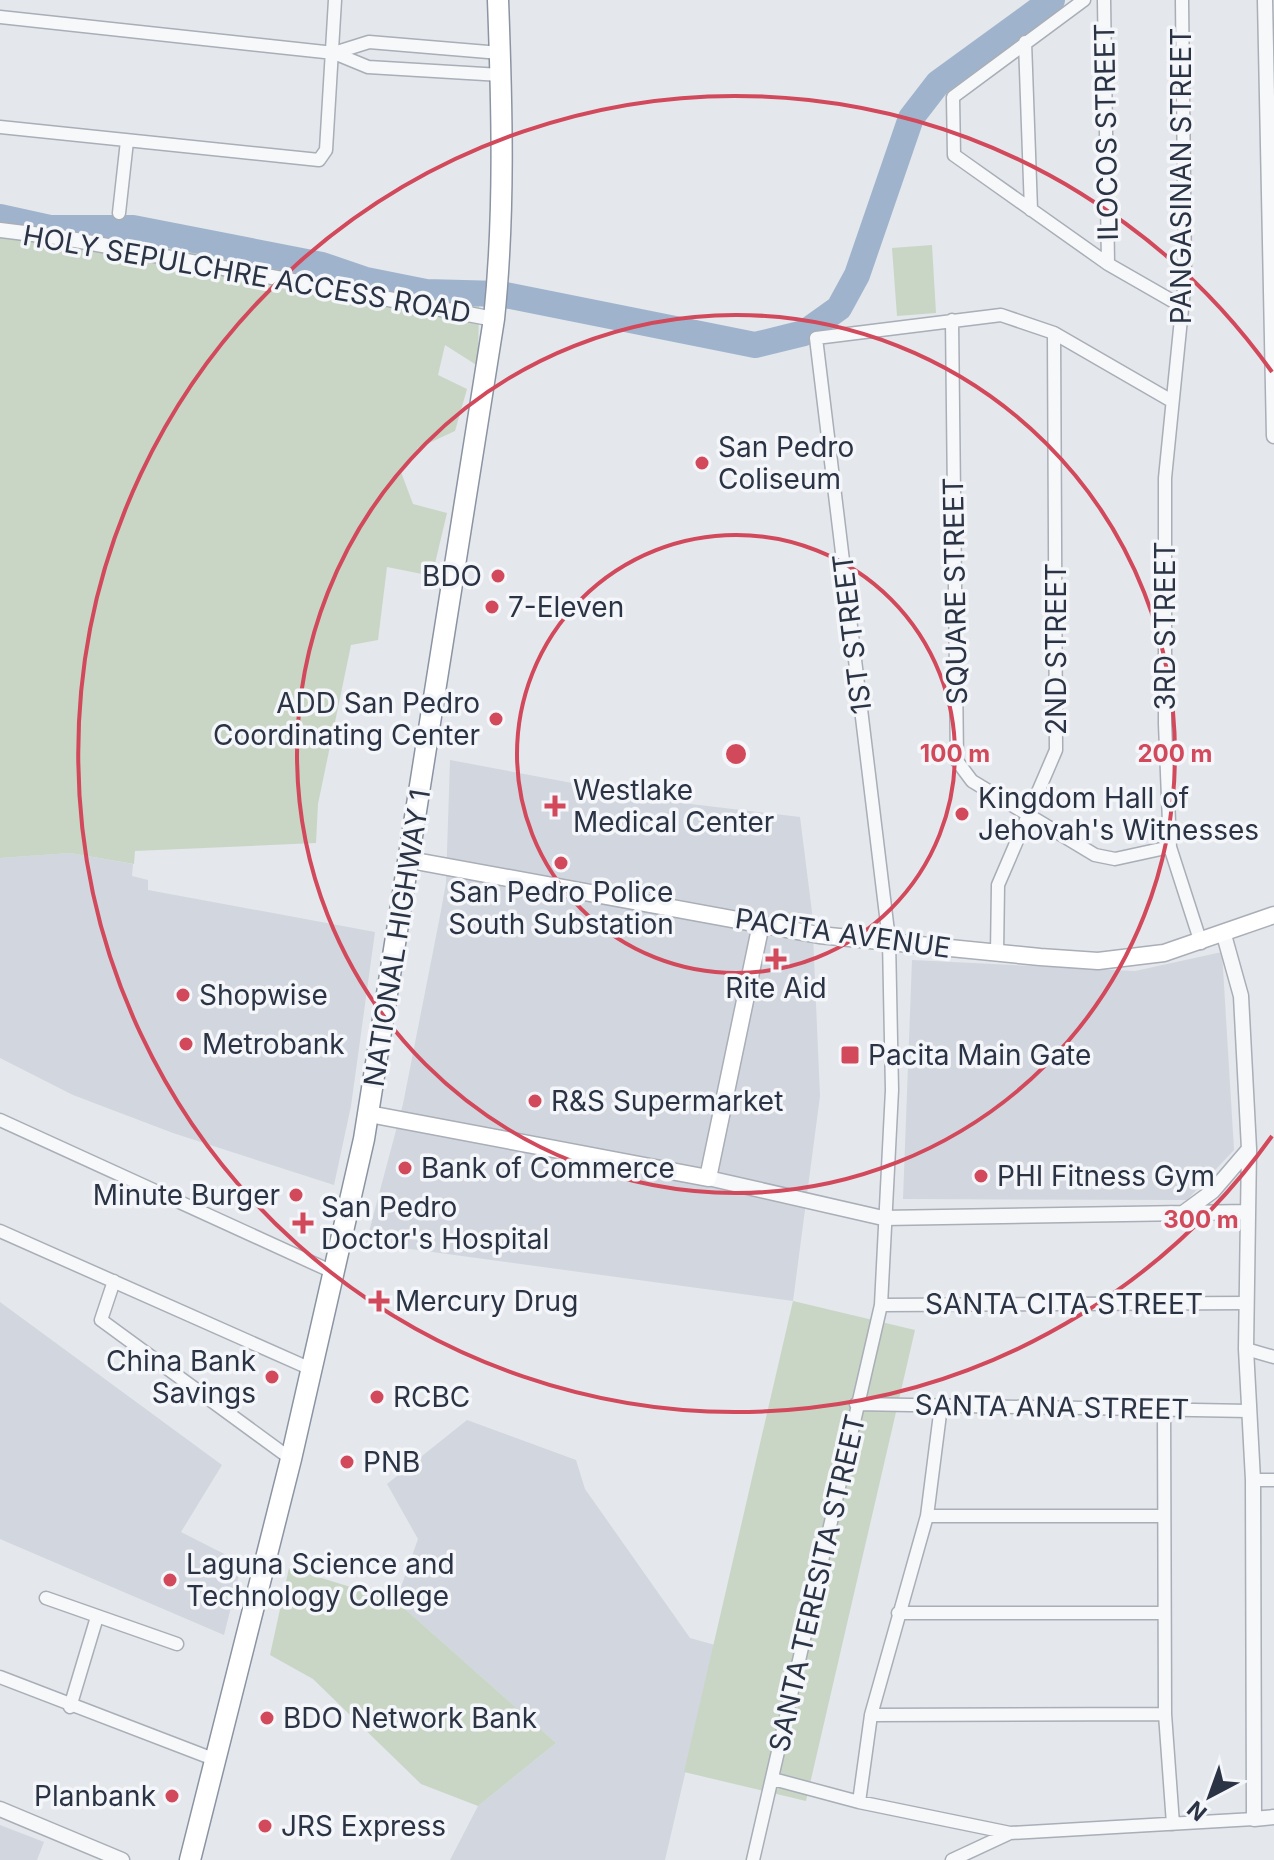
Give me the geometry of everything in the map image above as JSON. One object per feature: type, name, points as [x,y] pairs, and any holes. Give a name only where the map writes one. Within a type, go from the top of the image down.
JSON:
[{"type":"highway","name":"NATIONAL HIGHWAY 1","points":[[190,1860],[291,1459],[369,1114],[496,303],[502,205],[498,0]]},
{"type":"main road","name":"PACITA AVENUE","points":[[410,860],[819,935],[997,953],[1116,960],[1164,953],[1201,943],[1274,915]]},
{"type":"main road","points":[[369,1114],[708,1178],[761,924]]},
{"type":"street","points":[[0,127],[319,160],[326,150],[335,0]]},
{"type":"street","points":[[1084,0],[953,97],[954,155],[1108,264],[1183,307]]},
{"type":"street","name":"ILOCOS STREET","points":[[1104,0],[1108,264]]},
{"type":"street","name":"PANGASINAN STREET","points":[[1170,400],[1183,307],[1182,0]]},
{"type":"street","points":[[1265,0],[1274,436]]},
{"type":"street","points":[[0,17],[334,53],[368,67],[501,75]]},
{"type":"street","points":[[334,53],[369,42],[500,53]]},
{"type":"street","points":[[1025,42],[1031,210]]},
{"type":"street","points":[[119,213],[127,141]]},
{"type":"street","name":"HOLY SEPULCHRE ACCESS ROAD","points":[[0,230],[496,303]]},
{"type":"street","name":"1ST STREET","points":[[881,1305],[883,1218],[892,1090],[889,940],[816,338],[1001,315],[1054,333],[1170,400]]},
{"type":"street","name":"SQUARE STREET","points":[[952,320],[957,761],[972,781],[1095,855],[1115,859],[1170,847]]},
{"type":"street","name":"2ND STREET","points":[[997,953],[998,885],[1056,750],[1054,333]]},
{"type":"street","name":"3RD STREET","points":[[1170,400],[1165,478],[1165,724],[1170,847],[1201,943]]},
{"type":"street","points":[[1224,935],[1241,996],[1249,1149],[1246,1349],[1253,1480],[1254,1819]]},
{"type":"street","points":[[0,1120],[335,1273]]},
{"type":"street","points":[[1183,1213],[1213,1191],[1249,1149]]},
{"type":"street","points":[[708,1178],[883,1218],[1248,1212]]},
{"type":"street","points":[[0,1231],[311,1369]]},
{"type":"street","points":[[114,1281],[101,1320],[291,1459]]},
{"type":"street","name":"SANTA CITA STREET","points":[[881,1305],[1247,1303]]},
{"type":"street","name":"SANTA TERESITA STREET","points":[[753,1860],[881,1305]]},
{"type":"street","points":[[1246,1349],[1274,1357]]},
{"type":"street","name":"SANTA ANA STREET","points":[[856,1404],[1164,1407],[1249,1411]]},
{"type":"street","points":[[859,1802],[871,1715],[927,1516],[941,1406]]},
{"type":"street","points":[[1164,1407],[1165,1714],[1173,1824]]},
{"type":"street","points":[[1253,1480],[1274,1480]]},
{"type":"street","points":[[927,1516],[1163,1516]]},
{"type":"street","points":[[46,1598],[177,1644]]},
{"type":"street","points":[[898,1613],[1163,1613]]},
{"type":"street","points":[[70,1707],[97,1617]]},
{"type":"street","points":[[0,1677],[70,1707],[216,1760]]},
{"type":"street","points":[[871,1715],[1165,1714]]},
{"type":"street","points":[[773,1779],[859,1802],[1010,1833],[1274,1817]]},
{"type":"street","points":[[0,1809],[122,1860]]},
{"type":"street","points":[[952,1860],[1010,1833]]},
{"type":"shaded area","points":[[450,760],[674,802],[800,817],[812,912],[820,1096],[793,1301],[366,1243],[403,1104],[446,883]]},
{"type":"shaded area","name":"Shopwise","points":[[70,853],[133,864],[132,876],[148,880],[148,890],[375,932],[351,1106],[334,1185],[173,1133],[73,1095],[0,1058],[0,858]]},
{"type":"shaded area","points":[[1222,952],[1234,1150],[1187,1200],[903,1199],[912,960],[1135,971]]},
{"type":"shaded area","points":[[0,1302],[222,1465],[181,1532],[242,1563],[224,1635],[0,1539]]},
{"type":"shaded area","points":[[467,1420],[576,1460],[585,1489],[690,1638],[715,1645],[665,1860],[450,1860],[478,1806],[556,1743],[396,1601],[418,1539],[387,1484]]},
{"type":"shaded area","points":[[0,1825],[44,1842],[37,1860],[0,1860]]},
{"type":"green space","points":[[0,217],[50,228],[141,238],[332,277],[414,303],[479,303],[478,366],[445,345],[438,375],[467,389],[455,431],[418,448],[401,472],[413,504],[447,513],[432,576],[387,567],[378,640],[351,645],[318,804],[316,843],[135,851],[134,864],[70,853],[0,858]]},
{"type":"green space","points":[[932,245],[936,313],[897,316],[892,248]]},
{"type":"green space","points":[[793,1301],[915,1330],[806,1801],[684,1772]]},
{"type":"green space","points":[[289,1568],[396,1601],[556,1743],[478,1806],[421,1784],[313,1679],[270,1655]]},
{"type":"waterway","points":[[0,217],[50,228],[133,228],[322,265],[366,280],[426,292],[500,294],[755,345],[804,333],[839,308],[857,275],[911,118],[938,83],[1052,0]]},
{"type":"place","name":"San Pedro Coliseum","points":[[702,463]]},
{"type":"place","name":"BDO","points":[[498,576]]},
{"type":"place","name":"7-Eleven","points":[[492,607]]},
{"type":"place","name":"ADD San Pedro Coordinating Center","points":[[496,719]]},
{"type":"place","name":"Westlake Medical Center","points":[[555,806]]},
{"type":"place","name":"Kingdom Hall of Jehovah's Witnesses","points":[[962,814]]},
{"type":"place","name":"San Pedro Police South Substation","points":[[561,863]]},
{"type":"place","name":"Rite Aid","points":[[776,959]]},
{"type":"place","name":"Shopwise","points":[[183,995]]},
{"type":"place","name":"Metrobank","points":[[186,1044]]},
{"type":"place","name":"Pacita Main Gate","points":[[850,1055]]},
{"type":"place","name":"R&S Supermarket","points":[[535,1101]]},
{"type":"place","name":"Bank of Commerce","points":[[405,1168]]},
{"type":"place","name":"PHI Fitness Gym","points":[[981,1176]]},
{"type":"place","name":"Minute Burger","points":[[296,1195]]},
{"type":"place","name":"San Pedro Doctor's Hospital","points":[[303,1223]]},
{"type":"place","name":"Mercury Drug","points":[[379,1301]]},
{"type":"place","name":"China Bank Savings","points":[[272,1377]]},
{"type":"place","name":"RCBC","points":[[377,1397]]},
{"type":"place","name":"PNB","points":[[347,1462]]},
{"type":"place","name":"Laguna Science and Technology College","points":[[170,1580]]},
{"type":"place","name":"BDO Network Bank","points":[[267,1718]]},
{"type":"place","name":"Planbank","points":[[172,1796]]},
{"type":"place","name":"JRS Express","points":[[265,1826]]}]
